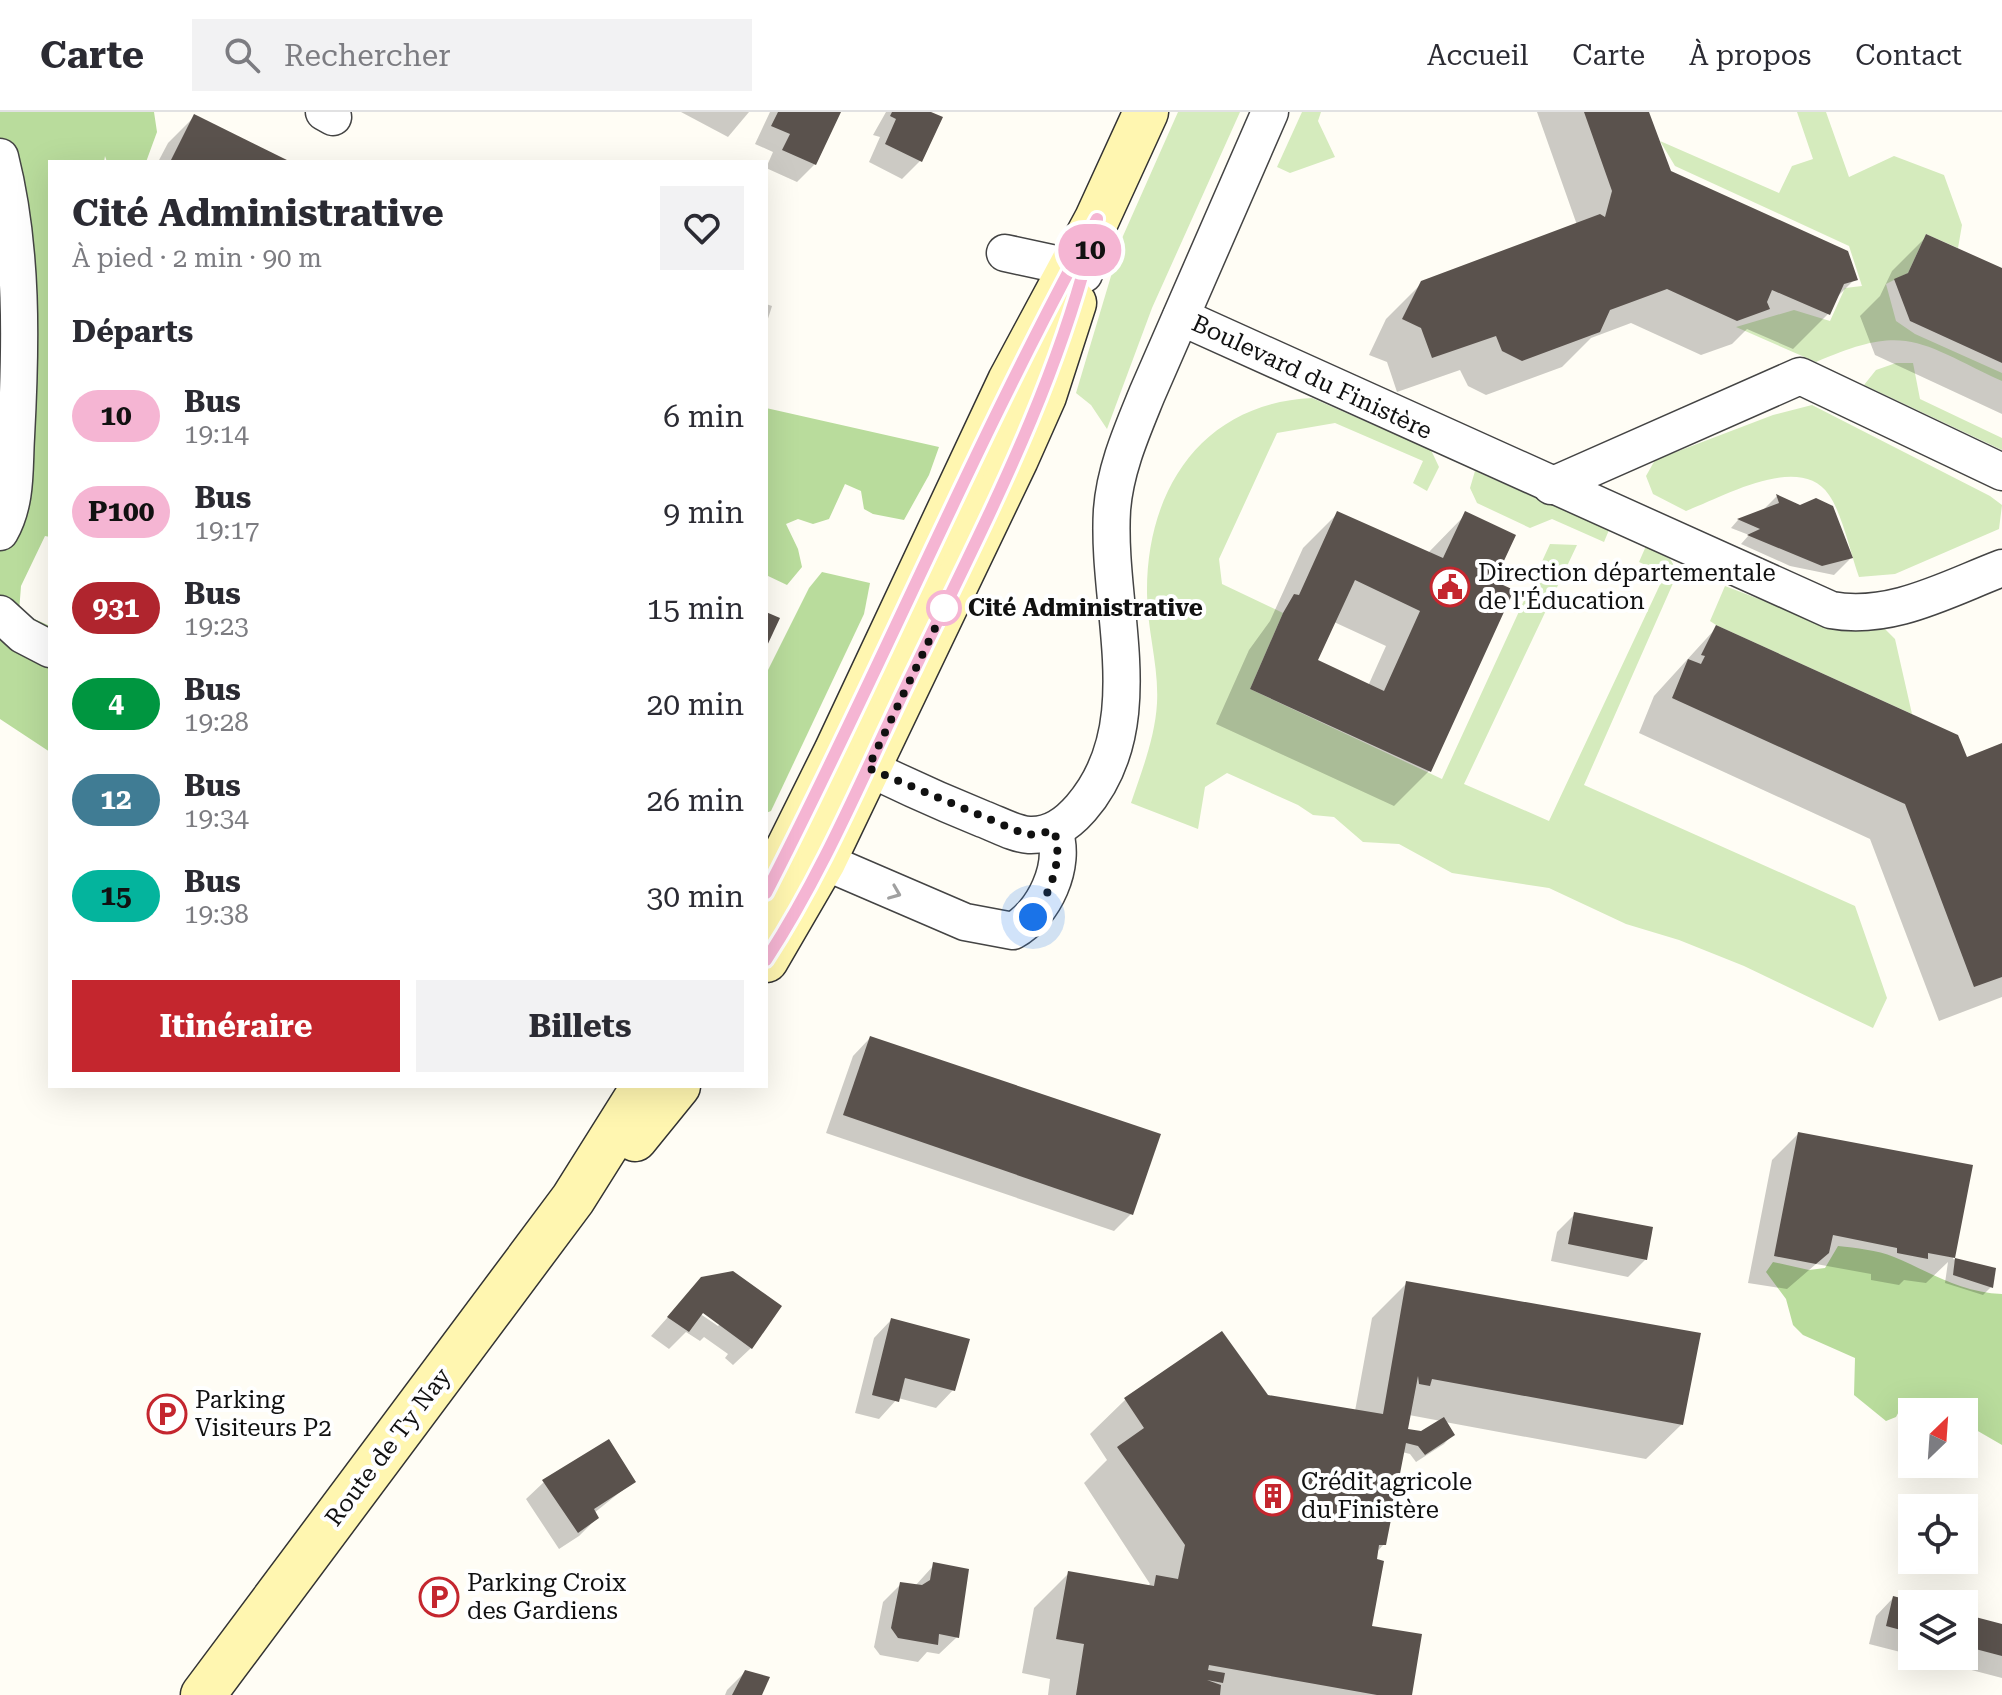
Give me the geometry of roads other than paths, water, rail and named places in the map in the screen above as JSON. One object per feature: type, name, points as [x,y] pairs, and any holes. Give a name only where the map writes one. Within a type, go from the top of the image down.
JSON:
[{"type":"main road","points":[[768,953],[807,854],[852,760],[1010,381],[1077,271],[1146,112]]},
{"type":"main road","points":[[768,891],[807,854]]},
{"type":"main road","points":[[573,1199],[643,1088]]},
{"type":"main road","points":[[573,1199],[622,1154],[676,1088]]},
{"type":"main road","name":"Route de Ty Nay","points":[[203,1695],[573,1199]]},
{"type":"street","points":[[1181,317],[1270,112]]},
{"type":"street","points":[[0,157],[13,228],[20,352],[16,467],[11,509],[0,532]]},
{"type":"street","points":[[1005,253],[1077,271]]},
{"type":"street","name":"Boulevard du Finistère","points":[[1054,831],[1071,820],[1098,787],[1119,732],[1122,688],[1112,574],[1114,490],[1128,441],[1181,317],[1813,604],[1840,612],[1871,613],[1891,609],[2002,568]]},
{"type":"street","points":[[1551,486],[1800,376],[2002,472]]},
{"type":"street","points":[[0,614],[23,635],[48,648]]},
{"type":"street","points":[[807,854],[965,922],[1013,931],[1033,917],[1045,898],[1059,856],[1054,831],[1027,835],[852,760]]},
{"type":"place","name":"Direction départementale de l'Éducation","points":[[1450,587]]},
{"type":"place","name":"Cité Administrative","points":[[944,608]]},
{"type":"place","name":"Parking Visiteurs P2","points":[[167,1414]]},
{"type":"place","name":"Crédit agricole du Finistère","points":[[1273,1496]]},
{"type":"place","name":"Parking Croix des Gardiens","points":[[439,1597]]}]
